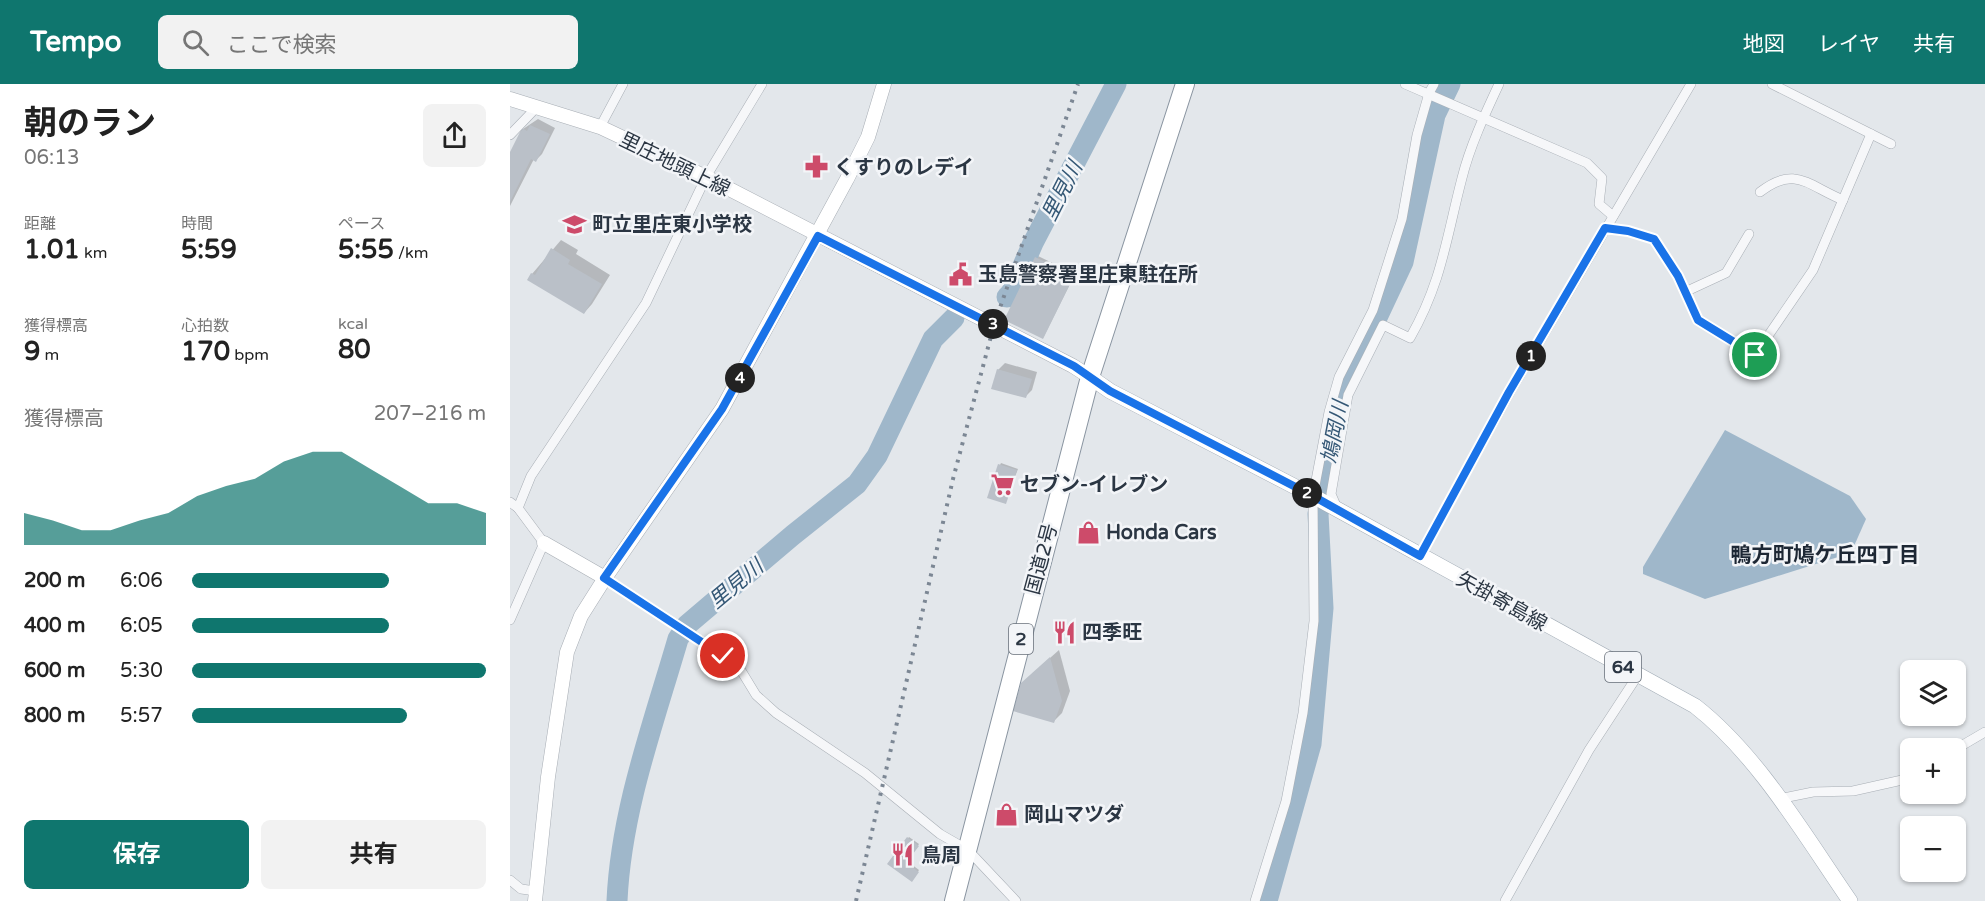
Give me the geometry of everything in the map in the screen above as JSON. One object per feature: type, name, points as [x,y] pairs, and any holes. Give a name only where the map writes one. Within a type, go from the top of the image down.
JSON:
[{"type":"highway","name":"国道2号","points":[[954,901],[1090,377],[1185,84]]},
{"type":"main road","name":"矢掛寄島線","points":[[1090,377],[1110,391],[1313,496],[1695,706],[1714,721],[1778,799],[1851,901]]},
{"type":"street","points":[[600,127],[623,84]]},
{"type":"street","points":[[762,84],[706,177],[646,303],[514,505],[544,543],[604,578],[723,656],[742,672],[756,695],[776,713],[894,795],[940,834],[968,850],[1016,901]]},
{"type":"street","points":[[510,880],[521,890],[535,896],[548,777],[567,652],[581,616],[604,578],[722,409],[818,236],[868,136],[884,84]]},
{"type":"street","points":[[1405,84],[1431,88],[1483,118],[1587,163],[1602,178],[1599,204],[1613,216]]},
{"type":"street","points":[[1334,509],[1331,494],[1348,395],[1383,325],[1410,338],[1429,306],[1444,258],[1462,176],[1498,84]]},
{"type":"street","points":[[1420,556],[1509,392],[1690,84]]},
{"type":"street","points":[[1772,84],[1890,144]]},
{"type":"street","points":[[1255,901],[1286,801],[1303,713],[1314,621],[1313,496],[1329,412],[1339,377],[1373,310],[1402,219],[1417,135],[1431,88]]},
{"type":"street","name":"里庄地頭上線","points":[[510,99],[600,127],[706,177],[1090,377]]},
{"type":"street","points":[[510,135],[536,108]]},
{"type":"street","points":[[1605,228],[1628,231],[1654,239],[1685,292],[1698,320],[1755,355],[1813,270],[1871,134]]},
{"type":"street","points":[[1760,192],[1777,179],[1796,177],[1843,200]]},
{"type":"street","points":[[1685,292],[1726,273],[1749,234]]},
{"type":"street","points":[[510,620],[544,543]]},
{"type":"street","points":[[1505,901],[1589,750],[1638,675]]},
{"type":"street","points":[[1966,743],[1985,732]]},
{"type":"street","points":[[1778,799],[1813,792],[1853,792],[1900,781]]},
{"type":"water","points":[[1725,430],[1850,496],[1866,519],[1854,546],[1838,557],[1705,599],[1643,574],[1643,567]]},
{"type":"building","points":[[530,125],[550,134],[536,162],[531,159],[510,202],[510,152],[522,128],[527,131]]},
{"type":"building","points":[[551,248],[570,260],[568,264],[602,284],[584,314],[527,280],[531,273],[535,275]]},
{"type":"building","points":[[1035,257],[1074,276],[1043,339],[1004,320]]},
{"type":"building","points":[[997,369],[1032,379],[1026,398],[991,389]]},
{"type":"building","name":"セブン-イレブン","points":[[998,464],[1017,470],[1006,504],[987,498]]},
{"type":"building","points":[[1050,657],[1062,701],[1054,723],[1013,711],[1021,683]]},
{"type":"building","name":"鳥周","points":[[907,837],[919,846],[906,863],[919,872],[912,882],[887,864]]},
{"type":"waterway","name":"里見川","points":[[1007,297],[1116,84]]},
{"type":"waterway","name":"鳩岡川","points":[[1267,901],[1311,744],[1323,608],[1318,514],[1343,390],[1403,262],[1435,115],[1450,84]]},
{"type":"waterway","name":"里見川","points":[[617,901],[631,801],[678,639],[687,625],[857,484],[877,456],[933,339],[954,318]]},
{"type":"railway","points":[[856,901],[953,479],[994,325],[1078,84]]},
{"type":"place","name":"くすりのレデイ","points":[[816,167]]},
{"type":"place","name":"町立里庄東小学校","points":[[574,224]]},
{"type":"place","name":"玉島警察署里庄東駐在所","points":[[960,274]]},
{"type":"place","name":"セブン-イレブン","points":[[1002,484]]},
{"type":"place","name":"Honda Cars","points":[[1088,532]]},
{"type":"place","name":"四季旺","points":[[1064,632]]},
{"type":"place","name":"岡山マツダ","points":[[1006,814]]},
{"type":"place","name":"鳥周","points":[[903,855]]},
{"type":"district","name":"鴨方町鳩ケ丘四丁目","points":[[1825,555]]},
{"type":"route","points":[[723,656],[604,578],[722,409],[818,236],[1074,366],[1110,391],[1313,496],[1420,556],[1509,392],[1605,228],[1628,231],[1654,239],[1678,276],[1698,320],[1755,355]]}]
